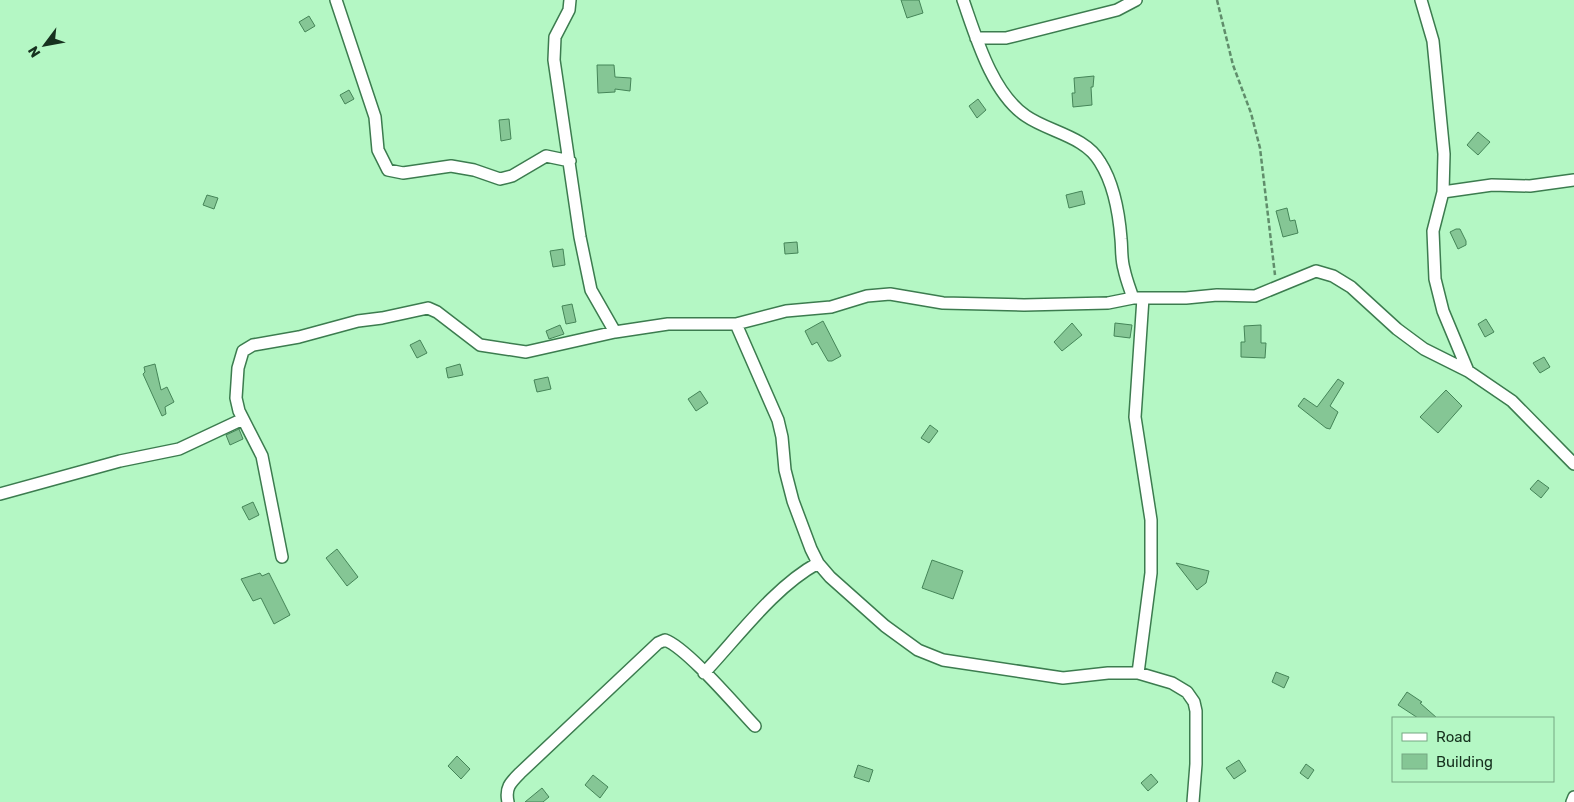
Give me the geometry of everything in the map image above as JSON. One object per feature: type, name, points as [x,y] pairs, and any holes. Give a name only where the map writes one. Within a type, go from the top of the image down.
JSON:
[{"type":"street","points":[[336,0],[375,117],[378,150],[388,170],[403,173],[451,166],[474,170],[500,180],[512,176],[546,156],[570,161]]},
{"type":"street","points":[[963,0],[976,38],[1002,91],[1026,117],[1073,139],[1091,151],[1100,160],[1108,178],[1119,214],[1123,268],[1138,298],[1135,417],[1151,520],[1151,573],[1138,673]]},
{"type":"street","points":[[976,38],[1006,38],[1117,10],[1136,0]]},
{"type":"street","points":[[1420,0],[1433,41],[1444,154],[1443,192],[1433,231],[1435,279],[1443,311],[1468,371]]},
{"type":"street","points":[[572,3],[556,37],[554,60],[580,237],[591,290],[615,332]]},
{"type":"street","points":[[1443,192],[1492,185],[1530,186],[1574,180]]},
{"type":"street","points":[[282,557],[262,456],[243,420],[236,398],[238,368],[243,352],[253,345],[299,337],[358,321],[428,308],[437,312],[480,345],[526,352],[615,332],[668,324],[736,324],[786,311],[831,307],[875,295],[890,294],[943,303],[1024,305],[1108,303],[1138,298],[1217,295],[1255,296],[1277,289],[1316,271],[1333,276],[1351,287],[1397,329],[1424,349],[1468,371],[1512,401],[1574,464]]},
{"type":"street","points":[[736,324],[749,350],[764,392],[778,420],[782,436],[785,470],[793,501],[818,563],[885,626],[918,650],[943,660],[1063,678],[1108,673],[1138,673],[1172,682],[1187,692],[1194,702],[1196,712],[1196,764],[1193,802]]},
{"type":"street","points":[[0,494],[126,460],[179,449],[243,420]]},
{"type":"street","points":[[704,673],[778,594],[800,573],[818,563]]},
{"type":"street","points":[[508,802],[506,792],[514,780],[658,643],[665,640],[672,643],[704,673],[755,726]]},
{"type":"street","points":[[1572,802],[1574,797]]},
{"type":"path","points":[[1217,0],[1232,65],[1251,113],[1260,148],[1277,289]]},
{"type":"building","points":[[901,0],[919,0],[923,13],[907,18]]},
{"type":"building","points":[[309,16],[315,26],[305,32],[299,22]]},
{"type":"building","points":[[597,65],[614,65],[615,77],[631,78],[630,91],[615,89],[615,92],[598,93]]},
{"type":"building","points":[[1094,76],[1093,87],[1091,87],[1092,105],[1073,107],[1072,93],[1075,93],[1074,78]]},
{"type":"building","points":[[349,90],[354,99],[345,104],[340,95]]},
{"type":"building","points":[[978,99],[986,110],[977,118],[969,106]]},
{"type":"building","points":[[509,119],[511,139],[501,141],[499,120]]},
{"type":"building","points":[[1478,132],[1490,142],[1478,155],[1467,145]]},
{"type":"building","points":[[1082,191],[1085,204],[1069,208],[1066,195]]},
{"type":"building","points":[[207,195],[218,198],[214,209],[203,205]]},
{"type":"building","points":[[1287,208],[1290,221],[1295,220],[1298,233],[1283,237],[1276,211]]},
{"type":"building","points":[[1460,229],[1466,241],[1466,245],[1458,249],[1450,232]]},
{"type":"building","points":[[797,242],[798,253],[785,254],[784,243]]},
{"type":"building","points":[[563,249],[565,265],[553,267],[550,251]]},
{"type":"building","points":[[572,304],[576,322],[566,324],[562,306]]},
{"type":"building","points":[[1486,319],[1494,332],[1485,337],[1478,324]]},
{"type":"building","points":[[823,321],[841,356],[832,361],[828,361],[817,342],[812,345],[805,331]]},
{"type":"building","points":[[1072,323],[1082,335],[1062,351],[1054,342]]},
{"type":"building","points":[[1115,323],[1132,325],[1130,338],[1114,336]]},
{"type":"building","points":[[560,325],[564,334],[549,339],[546,331]]},
{"type":"building","points":[[1261,325],[1261,343],[1266,343],[1265,358],[1241,357],[1241,342],[1245,342],[1244,326]]},
{"type":"building","points":[[420,340],[427,353],[417,358],[410,345]]},
{"type":"building","points":[[1544,357],[1550,367],[1540,373],[1533,363]]},
{"type":"building","points":[[155,364],[161,390],[167,387],[174,402],[165,407],[166,414],[162,416],[143,374],[145,372],[144,367]]},
{"type":"building","points":[[460,364],[463,375],[448,378],[446,368]]},
{"type":"building","points":[[548,377],[551,389],[537,392],[534,380]]},
{"type":"building","points":[[1338,379],[1344,383],[1330,406],[1338,412],[1330,429],[1326,428],[1298,406],[1304,398],[1317,407]]},
{"type":"building","points":[[1446,390],[1462,406],[1438,433],[1420,417]]},
{"type":"building","points":[[700,391],[708,403],[696,411],[688,399]]},
{"type":"building","points":[[930,425],[938,431],[929,443],[921,438]]},
{"type":"building","points":[[239,429],[243,439],[230,445],[226,435]]},
{"type":"building","points":[[1538,480],[1549,488],[1541,498],[1530,489]]},
{"type":"building","points":[[253,502],[259,515],[249,520],[242,507]]},
{"type":"building","points":[[337,549],[358,577],[347,586],[326,558]]},
{"type":"building","points":[[932,560],[963,571],[953,599],[922,588]]},
{"type":"building","points":[[1176,563],[1209,571],[1206,583],[1197,590]]},
{"type":"building","points":[[260,573],[262,576],[269,573],[290,615],[274,624],[261,598],[253,601],[241,579]]},
{"type":"building","points":[[1276,672],[1289,677],[1284,688],[1272,682]]},
{"type":"building","points":[[1407,692],[1422,702],[1420,703],[1436,717],[1416,717],[1398,705]]},
{"type":"building","points":[[457,756],[470,769],[461,779],[448,766]]},
{"type":"building","points":[[1239,760],[1246,771],[1234,779],[1226,768]]},
{"type":"building","points":[[1306,764],[1314,770],[1308,779],[1300,773]]},
{"type":"building","points":[[858,765],[873,770],[869,782],[854,777]]},
{"type":"building","points":[[1151,774],[1158,782],[1148,791],[1141,783]]},
{"type":"building","points":[[593,775],[608,787],[600,798],[585,785]]},
{"type":"building","points":[[542,788],[549,797],[543,802],[525,802]]}]
